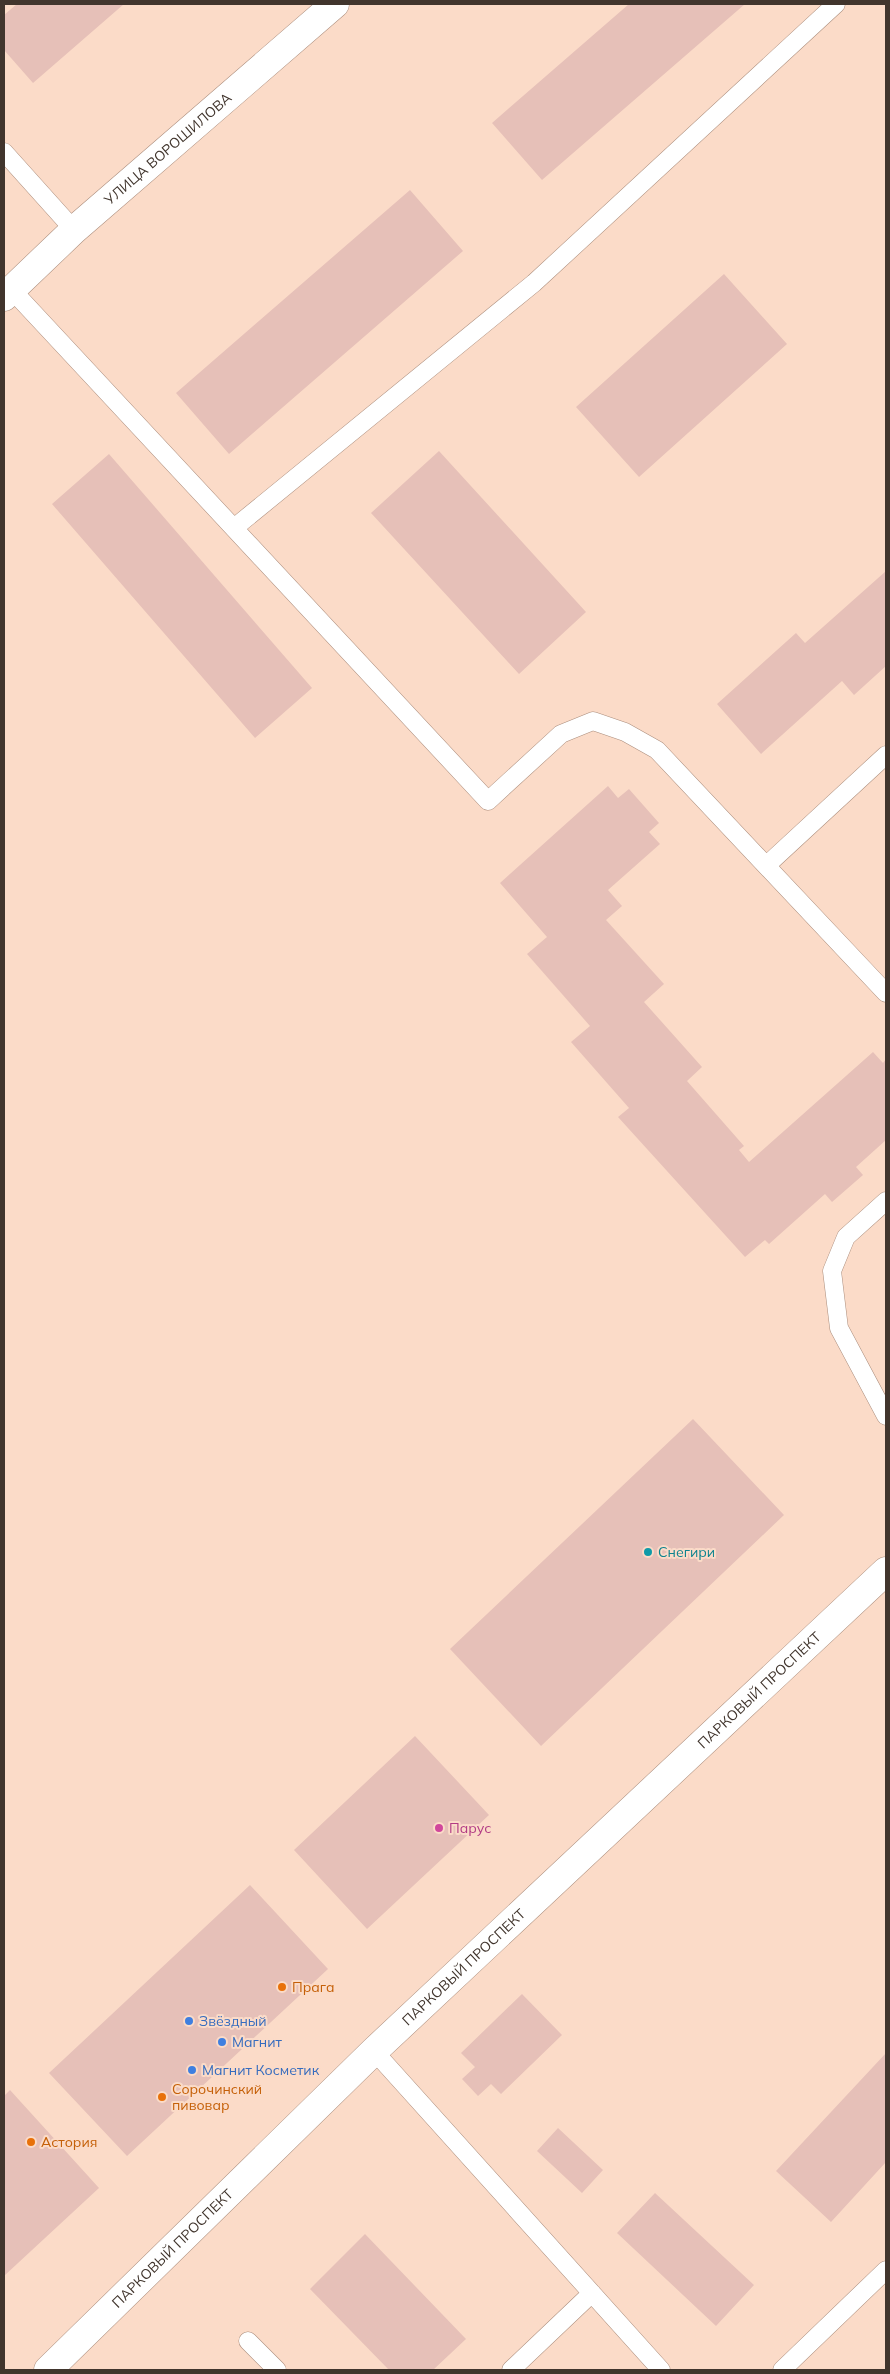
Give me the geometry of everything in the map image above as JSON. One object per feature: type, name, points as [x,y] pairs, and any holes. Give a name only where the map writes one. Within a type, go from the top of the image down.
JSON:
[{"type":"street","name":"УЛИЦА ВОРОШИЛОВА","points":[[8,294],[74,230],[335,4]]},
{"type":"street","name":"ПАРКОВЫЙ ПРОСПЕКТ","points":[[48,2370],[374,2051],[886,1571]]},
{"type":"lane","points":[[234,528],[534,283],[836,4]]},
{"type":"lane","points":[[4,152],[74,230]]},
{"type":"lane","points":[[8,294],[234,528],[488,801],[561,734],[593,721],[625,732],[657,750],[886,993]]},
{"type":"lane","points":[[766,864],[886,755]]},
{"type":"lane","points":[[886,1201],[846,1237],[832,1271],[839,1328],[886,1416]]},
{"type":"lane","points":[[374,2051],[662,2370]]},
{"type":"lane","points":[[782,2370],[886,2270]]},
{"type":"lane","points":[[511,2370],[592,2293]]},
{"type":"lane","points":[[248,2341],[277,2370]]},
{"type":"building","points":[[17,4],[124,4],[33,83],[4,50],[4,15]]},
{"type":"building","points":[[629,4],[745,4],[542,180],[492,123]]},
{"type":"building","points":[[410,190],[463,251],[229,454],[176,393]]},
{"type":"building","points":[[724,274],[787,344],[639,477],[576,407]]},
{"type":"building","points":[[439,451],[586,612],[519,674],[371,513]]},
{"type":"building","points":[[109,454],[312,688],[255,738],[52,504]]},
{"type":"building","points":[[886,571],[886,666],[854,695],[842,681],[761,754],[717,704],[796,633],[805,643]]},
{"type":"building","points":[[608,786],[618,798],[629,789],[659,823],[649,832],[660,844],[608,890],[622,906],[606,920],[664,984],[644,1002],[702,1067],[687,1081],[744,1146],[739,1150],[749,1162],[873,1052],[883,1063],[886,1059],[886,1140],[856,1167],[863,1175],[832,1202],[825,1194],[769,1244],[765,1240],[745,1257],[618,1117],[629,1108],[571,1042],[590,1026],[527,954],[547,937],[500,883]]},
{"type":"building","name":"Снегири","points":[[693,1419],[784,1515],[541,1746],[450,1649]]},
{"type":"building","points":[[415,1736],[489,1815],[367,1929],[294,1850]]},
{"type":"building","name":"Звёздный","points":[[250,1885],[328,1969],[127,2156],[49,2073]]},
{"type":"building","points":[[522,1994],[562,2035],[501,2094],[491,2084],[478,2096],[462,2079],[475,2067],[461,2053]]},
{"type":"building","points":[[886,2053],[886,2162],[831,2222],[776,2171]]},
{"type":"building","name":"Астория","points":[[10,2090],[99,2188],[4,2276],[4,2096]]},
{"type":"building","points":[[558,2128],[603,2170],[582,2193],[537,2151]]},
{"type":"building","points":[[655,2193],[754,2285],[716,2326],[617,2233]]},
{"type":"building","points":[[365,2234],[466,2339],[433,2370],[389,2370],[310,2289]]},
{"type":"place","name":"Снегири","points":[[648,1552]]},
{"type":"place","name":"Парус","points":[[439,1828]]},
{"type":"place","name":"Прага","points":[[282,1987]]},
{"type":"place","name":"Звёздный","points":[[189,2021]]},
{"type":"place","name":"Магнит","points":[[222,2042]]},
{"type":"place","name":"Магнит Косметик","points":[[192,2070]]},
{"type":"place","name":"Сорочинский пивовар","points":[[162,2097]]},
{"type":"place","name":"Астория","points":[[31,2142]]}]
